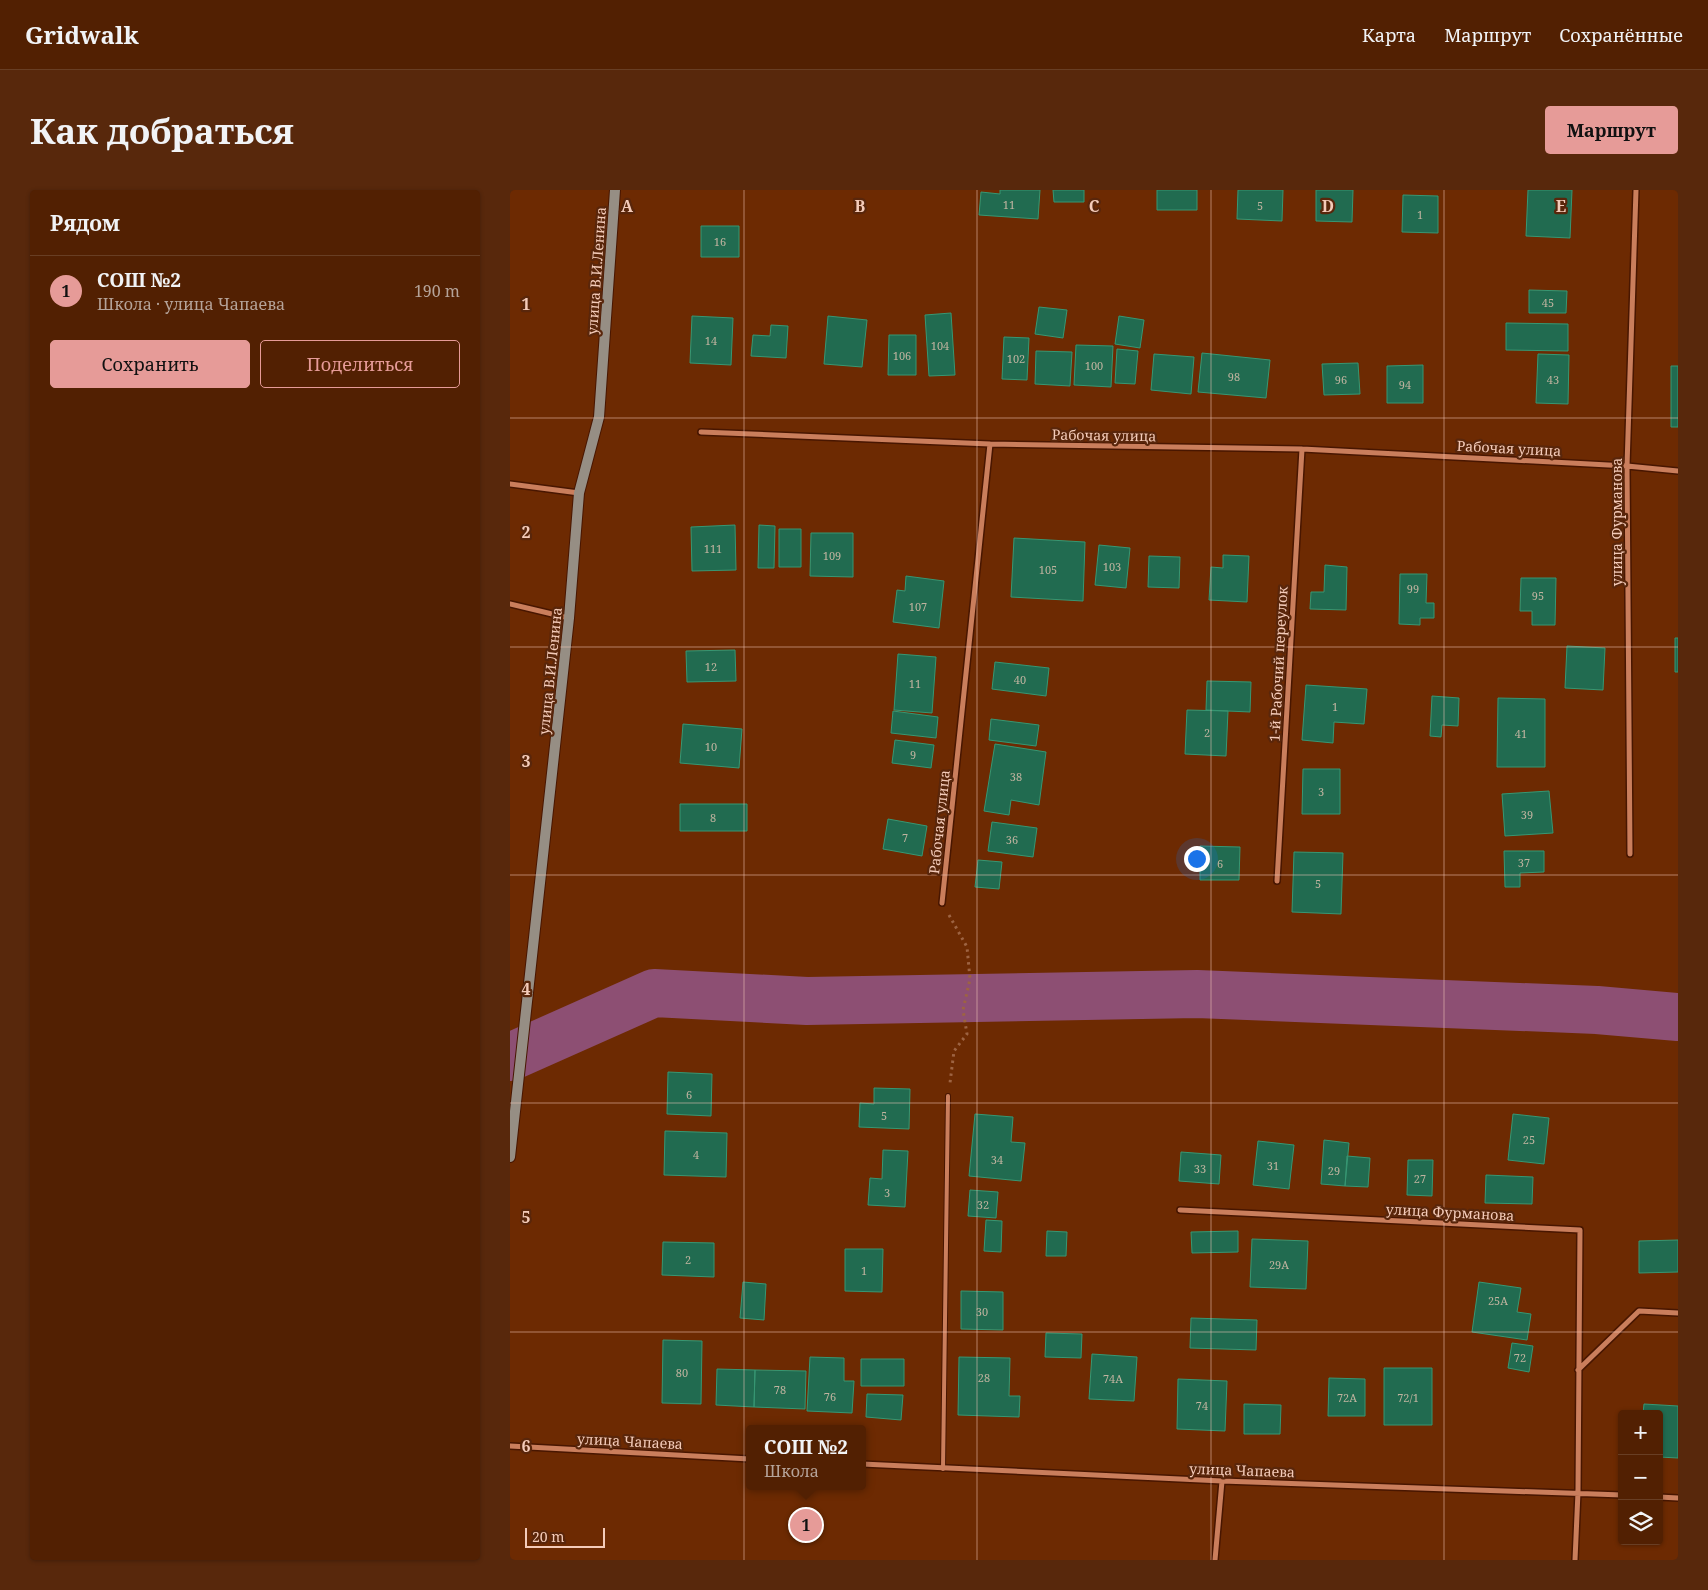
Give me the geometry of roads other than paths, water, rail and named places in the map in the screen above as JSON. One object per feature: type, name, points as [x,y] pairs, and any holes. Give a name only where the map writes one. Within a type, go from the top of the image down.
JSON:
[{"type":"main road","name":"улица В.И.Ленина","points":[[510,1157],[570,618],[579,493],[599,417],[615,190]]},
{"type":"street","name":"улица Фурманова","points":[[1630,854],[1626,466],[1636,190]]},
{"type":"street","points":[[701,432],[990,444]]},
{"type":"street","name":"Рабочая улица","points":[[942,903],[990,444],[1302,449],[1626,466],[1678,472]]},
{"type":"street","name":"1-й Рабочий переулок","points":[[1276,881],[1302,449]]},
{"type":"street","points":[[510,484],[579,493]]},
{"type":"street","points":[[510,604],[570,618]]},
{"type":"street","name":"улица Фурманова","points":[[1180,1210],[1580,1230],[1578,1492],[1575,1560]]},
{"type":"street","points":[[1578,1370],[1639,1311],[1678,1313]]},
{"type":"street","name":"улица Чапаева","points":[[510,1446],[746,1459]]},
{"type":"street","name":"улица Чапаева","points":[[866,1464],[1222,1481],[1618,1495]]},
{"type":"street","points":[[1215,1560],[1222,1481]]},
{"type":"street","points":[[1663,1497],[1678,1498]]},
{"type":"lane","points":[[943,1468],[948,1096]]},
{"type":"waterway","points":[[510,1057],[654,993],[807,1001],[1197,994],[1597,1010],[1678,1017]]},
{"type":"place","name":"СОШ №2","points":[[806,1525]]}]
